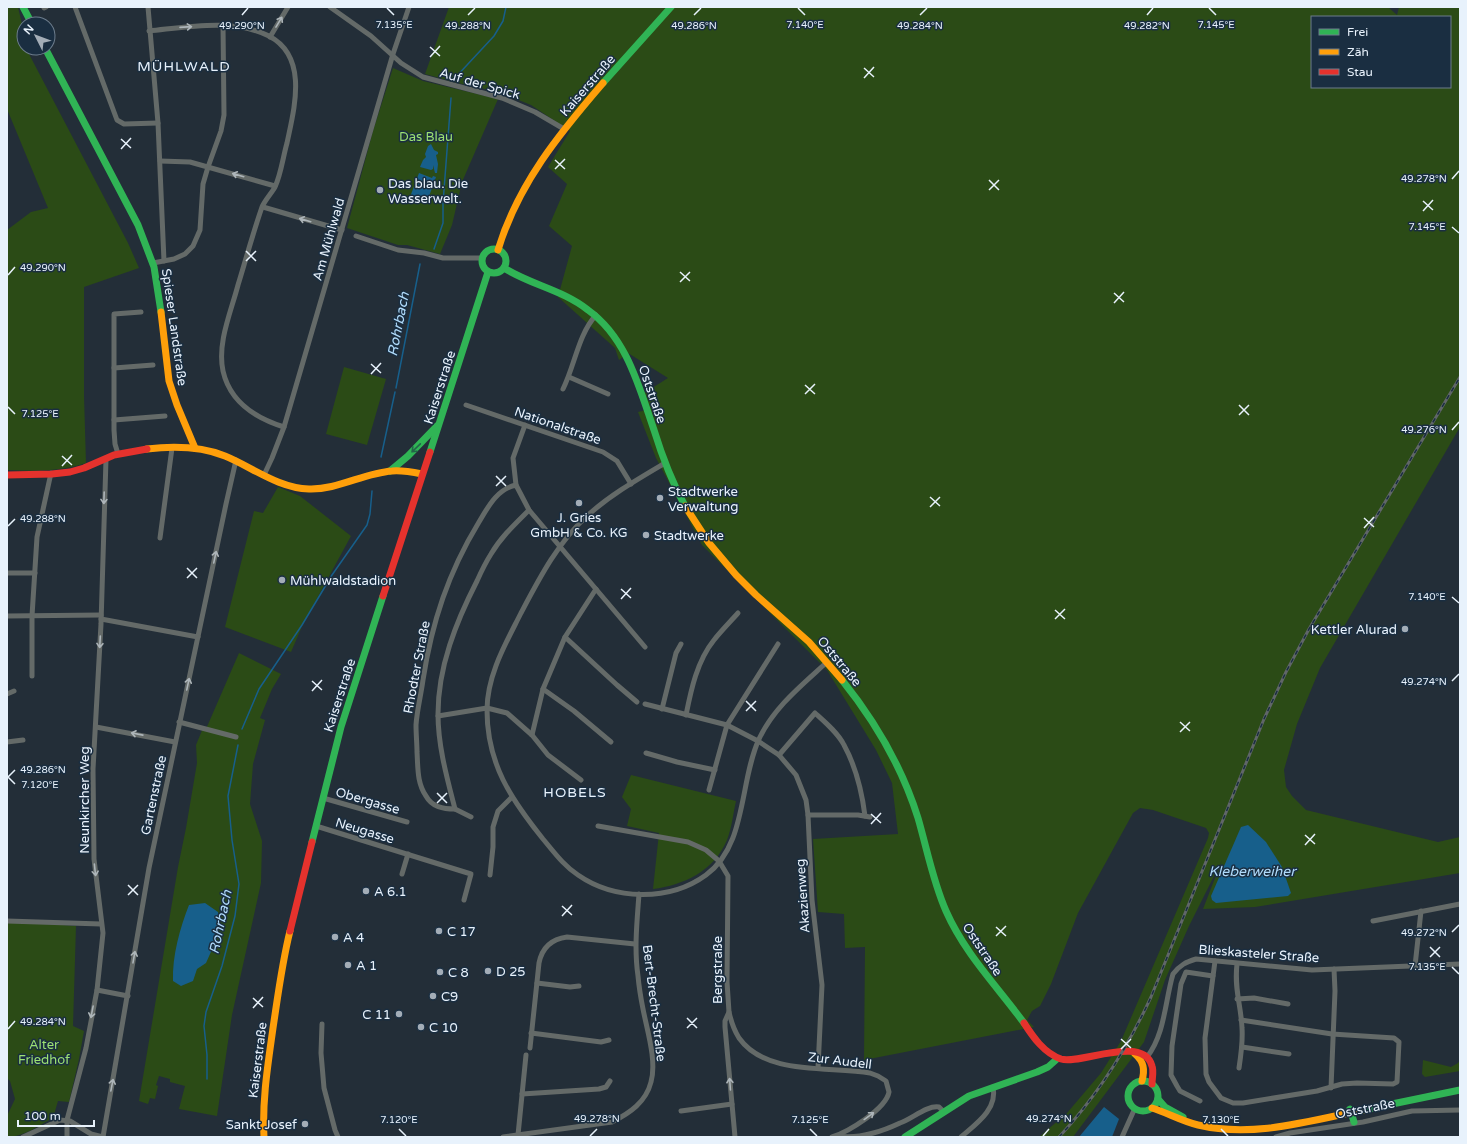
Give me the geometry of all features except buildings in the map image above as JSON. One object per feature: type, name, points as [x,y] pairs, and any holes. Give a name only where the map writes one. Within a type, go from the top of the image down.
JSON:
[{"type":"main road","points":[[23,7],[28,16]]},
{"type":"main road","name":"Kaiserstraße","points":[[498,250],[506,226],[520,196],[544,157],[564,130],[671,7]]},
{"type":"main road","name":"Spieser Landstraße","points":[[49,56],[149,249],[157,282],[169,381],[177,405],[195,448]]},
{"type":"main road","points":[[490,250],[498,250],[506,258],[506,265],[497,273],[488,272],[482,265],[484,254],[490,250]]},
{"type":"main road","name":"Oststraße","points":[[504,268],[521,279],[566,296],[596,315],[615,336],[630,364],[665,463],[676,490],[687,510],[723,559],[756,595],[807,640],[859,702],[896,765],[922,832],[933,872],[946,910],[961,940],[985,976],[1042,1046],[1056,1059]]},
{"type":"main road","name":"Kaiserstraße","points":[[264,1137],[262,1115],[266,1075],[284,961],[341,727],[488,272]]},
{"type":"main road","points":[[387,471],[413,451],[440,422]]},
{"type":"main road","points":[[7,475],[79,470],[118,454],[139,450],[172,448],[195,448],[216,452],[292,487],[309,489],[328,486],[387,471],[405,470],[422,474]]},
{"type":"main road","points":[[905,1137],[922,1127],[943,1111],[969,1096],[1037,1072],[1048,1067],[1056,1059],[1065,1061],[1119,1051],[1134,1053],[1150,1062],[1153,1071],[1152,1084],[1157,1091],[1158,1099],[1152,1108],[1145,1111],[1135,1108],[1129,1100],[1129,1092],[1134,1085],[1142,1082],[1152,1084]]},
{"type":"main road","points":[[1142,1082],[1145,1072],[1145,1060]]},
{"type":"main road","name":"Oststraße","points":[[1350,1111],[1460,1085]]},
{"type":"main road","name":"Oststraße","points":[[1350,1111],[1460,1090]]},
{"type":"main road","points":[[1158,1099],[1170,1110],[1189,1119],[1217,1124],[1243,1126],[1285,1122],[1350,1111]]},
{"type":"main road","points":[[1152,1108],[1187,1123],[1239,1130],[1260,1130],[1286,1126],[1350,1111]]},
{"type":"main road","points":[[1350,1111],[1354,1122]]},
{"type":"main road","points":[[1239,1130],[1247,1137]]},
{"type":"main road","points":[[1256,1137],[1260,1130]]},
{"type":"street","points":[[75,7],[117,120],[124,124],[158,123]]},
{"type":"street","points":[[148,7],[158,123],[164,261]]},
{"type":"street","points":[[270,37],[288,7]]},
{"type":"street","name":"Auf der Spick","points":[[330,7],[371,36],[393,54],[401,63],[423,77],[502,98],[535,112],[564,130]]},
{"type":"street","name":"Am Mühlwald","points":[[264,475],[284,427],[393,54],[410,7]]},
{"type":"street","points":[[149,31],[223,25],[250,29],[270,37],[280,45],[293,65],[296,81],[295,106],[285,151],[275,186],[262,207],[222,347],[222,360],[226,381],[231,392],[245,408],[257,416],[271,423],[284,427]]},
{"type":"street","points":[[153,264],[174,259],[185,254],[197,240],[201,220],[203,184],[221,131],[224,115],[223,25]]},
{"type":"street","points":[[160,161],[182,161],[275,186]]},
{"type":"street","points":[[262,207],[342,230]]},
{"type":"street","points":[[356,236],[398,250],[443,258],[483,258]]},
{"type":"street","points":[[118,454],[115,444],[114,420],[114,314],[141,312]]},
{"type":"street","points":[[563,389],[569,377],[585,331],[589,323],[596,315]]},
{"type":"street","points":[[114,368],[153,366]]},
{"type":"street","points":[[569,377],[608,394]]},
{"type":"street","name":"Nationalstraße","points":[[466,405],[603,452],[617,461],[631,484]]},
{"type":"street","points":[[114,420],[165,416]]},
{"type":"street","points":[[524,425],[513,458],[516,485],[529,510],[645,647]]},
{"type":"street","points":[[160,538],[172,448]]},
{"type":"street","name":"Neunkircher Weg","points":[[67,1137],[67,1120],[86,1048],[97,990],[103,933],[94,859],[93,769],[101,617],[106,459]]},
{"type":"street","name":"Gartenstraße","points":[[103,1137],[149,868],[236,460]]},
{"type":"street","points":[[665,463],[609,498],[587,516],[560,547],[531,594],[506,643],[490,684],[487,708],[489,737],[494,758],[504,784],[512,797],[558,857],[572,871],[588,881],[615,891],[639,894],[660,894],[681,889],[706,875],[719,861],[734,836],[750,762],[764,730],[779,709],[827,662]]},
{"type":"street","points":[[32,676],[32,616],[37,537],[51,473]]},
{"type":"street","name":"Rhodter Straße","points":[[471,817],[455,809],[442,808],[433,804],[426,797],[419,782],[416,725],[428,646],[438,610],[451,574],[470,536],[492,500],[509,486],[516,485]]},
{"type":"street","points":[[455,809],[442,759],[438,716],[439,692],[447,652],[463,608],[491,554],[510,528],[529,510]]},
{"type":"street","points":[[7,573],[35,573]]},
{"type":"street","points":[[532,735],[543,689],[565,637],[596,589]]},
{"type":"street","points":[[686,715],[691,690],[703,657],[713,641],[738,613]]},
{"type":"street","points":[[7,616],[101,617],[198,637]]},
{"type":"street","points":[[565,637],[637,702]]},
{"type":"street","points":[[662,709],[676,653],[680,644]]},
{"type":"street","points":[[709,790],[727,725],[778,644]]},
{"type":"street","points":[[543,689],[574,711],[611,742]]},
{"type":"street","points":[[7,694],[14,691]]},
{"type":"street","name":"Akazienweg","points":[[645,704],[727,725],[758,741],[779,755],[796,775],[806,800],[808,815],[812,900],[822,985],[818,1068]]},
{"type":"street","points":[[438,716],[487,708],[507,713],[532,735],[548,755],[581,780]]},
{"type":"street","points":[[779,755],[815,713],[826,723],[844,744],[856,771],[868,817],[858,815],[808,815]]},
{"type":"street","points":[[179,722],[236,737]]},
{"type":"street","points":[[96,727],[175,742]]},
{"type":"street","points":[[7,742],[23,740]]},
{"type":"street","points":[[646,753],[677,762],[715,770]]},
{"type":"street","points":[[490,875],[493,847],[493,827],[498,811],[512,797]]},
{"type":"street","name":"Obergasse","points":[[323,798],[407,822]]},
{"type":"street","name":"Neugasse","points":[[316,826],[471,874],[464,900]]},
{"type":"street","points":[[598,826],[688,842],[706,850],[719,861]]},
{"type":"street","name":"Neugasse","points":[[402,874],[408,854]]},
{"type":"street","name":"Bergstraße","points":[[719,861],[728,876],[727,982],[729,1012],[726,1016],[725,1027],[735,1137]]},
{"type":"street","name":"Bert-Brecht-Straße","points":[[518,1135],[612,1122],[635,1108],[642,1100],[651,1081],[652,1060],[638,980],[635,944],[639,894]]},
{"type":"street","points":[[1373,921],[1460,904]]},
{"type":"street","points":[[1415,966],[1421,911]]},
{"type":"street","points":[[7,921],[101,924]]},
{"type":"street","points":[[530,1048],[540,956],[548,945],[560,938],[576,938],[635,944]]},
{"type":"street","name":"Blieskasteler Straße","points":[[1145,1060],[1153,1049],[1160,1034],[1173,974],[1178,967],[1185,962],[1196,959],[1312,970],[1460,964]]},
{"type":"street","points":[[1215,961],[1205,1038],[1206,1074],[1209,1082],[1221,1098],[1234,1103],[1243,1103],[1331,1088],[1342,1084],[1393,1084],[1397,1082],[1399,1042],[1394,1038],[1332,1034],[1241,1020]]},
{"type":"street","points":[[1237,964],[1237,999],[1241,1020],[1242,1047],[1239,1068]]},
{"type":"street","points":[[1331,1088],[1332,1034],[1335,991],[1334,969]]},
{"type":"street","points":[[1200,1101],[1180,1091],[1173,1080],[1171,1067],[1172,1046],[1180,984],[1184,974],[1189,972],[1213,976]]},
{"type":"street","points":[[537,983],[570,987],[579,986]]},
{"type":"street","points":[[97,990],[128,996]]},
{"type":"street","points":[[1237,999],[1254,998],[1288,1004]]},
{"type":"street","name":"Zur Audell","points":[[729,1012],[739,1037],[752,1051],[761,1056],[789,1066],[870,1073],[886,1082],[889,1088],[887,1099],[875,1112],[834,1136]]},
{"type":"street","points":[[322,1024],[321,1053],[324,1088],[338,1137]]},
{"type":"street","points":[[531,1033],[601,1042],[610,1040]]},
{"type":"street","points":[[1242,1047],[1289,1054]]},
{"type":"street","points":[[503,1137],[518,1135],[526,1055]]},
{"type":"street","points":[[522,1094],[598,1089],[606,1087],[610,1081]]},
{"type":"street","points":[[961,1137],[990,1109],[994,1096],[993,1087]]},
{"type":"street","points":[[681,1111],[732,1104]]},
{"type":"street","points":[[834,1136],[850,1137],[873,1132],[900,1124],[929,1108],[940,1107],[943,1111]]},
{"type":"street","points":[[1122,1137],[1130,1115],[1135,1108]]},
{"type":"street","name":"Oststraße","points":[[1276,1137],[1290,1133],[1354,1122],[1363,1122],[1412,1111],[1460,1110]]},
{"type":"street","points":[[23,1137],[56,1121],[67,1120],[91,1134],[103,1137]]},
{"type":"green space","points":[[7,7],[18,7],[20,16],[16,16],[16,56],[30,56],[128,243],[139,268],[84,287],[84,396],[86,463],[67,468],[37,471],[7,470],[7,230],[31,212],[48,208],[7,109]]},
{"type":"green space","points":[[449,7],[1388,7],[1397,15],[1399,7],[1460,7],[1460,427],[1320,668],[1297,724],[1284,770],[1286,787],[1292,796],[1306,810],[1438,842],[1460,837],[1460,873],[1255,907],[1203,909],[1222,860],[1189,926],[1165,980],[1144,1042],[1073,1137],[1039,1137],[1067,1113],[1101,1073],[1121,1041],[1208,838],[1209,833],[1206,828],[1153,810],[1140,808],[1133,813],[1078,913],[1051,984],[1040,1006],[1032,1011],[1027,1020],[1034,1027],[864,1060],[865,947],[845,948],[844,914],[818,912],[813,839],[898,834],[892,783],[876,750],[827,670],[702,545],[656,458],[638,412],[646,410],[641,395],[668,378],[628,353],[619,360],[615,348],[558,297],[572,246],[549,226],[567,184],[548,167],[570,131],[531,105],[499,92],[425,74]]},
{"type":"green space","name":"Das Blau","points":[[393,68],[423,81],[498,99],[462,182],[452,225],[440,254],[407,245],[398,245],[347,228],[373,131]]},
{"type":"green space","points":[[344,367],[386,379],[367,445],[326,434]]},
{"type":"green space","name":"Mühlwaldstadion","points":[[278,487],[300,496],[351,536],[303,624],[291,652],[225,627],[254,511],[263,513]]},
{"type":"green space","points":[[239,653],[281,674],[272,689],[260,718],[265,720],[253,764],[250,804],[262,841],[261,883],[232,1015],[217,1116],[179,1109],[185,1086],[170,1082],[170,1079],[159,1076],[156,1085],[158,1086],[155,1099],[150,1098],[148,1104],[139,1101],[197,763],[196,745],[203,728],[206,729]]},
{"type":"green space","points":[[631,775],[736,801],[727,840],[714,860],[697,875],[676,884],[653,889],[659,833],[627,826],[631,809],[622,797]]},
{"type":"green space","name":"Alter Friedhof","points":[[7,921],[76,926],[73,1026],[84,1031],[69,1102],[58,1101],[53,1118],[25,1133],[7,1137],[7,1116],[15,1099],[10,1081],[7,1078]]},
{"type":"green space","points":[[1423,1060],[1451,1067],[1460,1060],[1460,1071],[1425,1077],[1422,1074]]},
{"type":"water","points":[[431,144],[434,150],[438,152],[436,155],[438,164],[437,173],[435,173],[433,165],[433,169],[431,170],[420,167],[426,157],[425,154],[428,146]]},
{"type":"water","points":[[419,173],[432,178],[433,176],[436,177],[427,202],[410,197]]},
{"type":"water","name":"Kleberweiher","points":[[1248,825],[1266,842],[1282,867],[1291,893],[1288,896],[1216,903],[1212,900],[1211,896],[1241,827]]},
{"type":"water","points":[[205,903],[218,912],[220,919],[218,936],[206,963],[197,969],[193,981],[181,986],[173,981],[175,952],[180,933],[189,905]]},
{"type":"water","points":[[1104,1107],[1119,1119],[1112,1137],[1079,1137]]},
{"type":"waterway","name":"Rohrbach","points":[[454,79],[494,36],[503,21],[506,7]]},
{"type":"waterway","name":"Rohrbach","points":[[434,249],[443,223],[443,203],[451,98]]},
{"type":"waterway","name":"Rohrbach","points":[[396,388],[420,264]]},
{"type":"waterway","name":"Rohrbach","points":[[381,457],[395,392]]},
{"type":"waterway","name":"Rohrbach","points":[[242,729],[259,689],[302,625],[332,575],[367,525],[370,514],[372,491]]},
{"type":"waterway","name":"Rohrbach","points":[[207,1079],[207,1055],[204,1026],[206,1012],[222,966],[235,916],[239,884],[232,840],[228,796],[238,745]]},
{"type":"railway","points":[[1059,1137],[1099,1088],[1111,1071],[1132,1035],[1151,997],[1264,719],[1286,672],[1309,629],[1460,377]]},
{"type":"traffic: fast","points":[[23,7],[28,16]]},
{"type":"traffic: fast","points":[[603,83],[671,7]]},
{"type":"traffic: fast","points":[[49,56],[138,225],[154,267],[161,312]]},
{"type":"traffic: fast","points":[[494,249],[503,252],[506,261],[503,270],[494,273],[485,270],[482,261],[485,252],[494,249]]},
{"type":"traffic: fast","points":[[504,268],[525,279],[558,292],[578,303],[601,321],[613,335],[630,364],[643,397],[660,449],[685,506]]},
{"type":"traffic: fast","points":[[430,452],[488,272]]},
{"type":"traffic: fast","points":[[390,471],[408,456],[437,426]]},
{"type":"traffic: fast","points":[[312,842],[341,727],[383,596]]},
{"type":"traffic: fast","points":[[842,680],[866,712],[896,763],[918,818],[937,889],[954,927],[972,956],[1024,1023]]},
{"type":"traffic: fast","points":[[905,1137],[969,1096],[1037,1072],[1048,1067],[1057,1059]]},
{"type":"traffic: fast","points":[[1143,1081],[1149,1082],[1157,1090],[1158,1096],[1157,1102],[1149,1110],[1143,1111],[1137,1110],[1129,1102],[1128,1096],[1129,1090],[1137,1082],[1143,1081]]},
{"type":"traffic: fast","points":[[1363,1110],[1460,1090]]},
{"type":"traffic: fast","points":[[1158,1099],[1165,1107],[1183,1117]]},
{"type":"traffic: fast","points":[[1350,1109],[1354,1122]]},
{"type":"traffic: slow","points":[[498,250],[506,226],[528,182],[571,121],[603,83]]},
{"type":"traffic: slow","points":[[161,312],[169,381],[177,405],[195,448]]},
{"type":"traffic: slow","points":[[147,449],[177,447],[206,450],[225,456],[276,481],[298,488],[319,489],[330,487],[382,472],[403,471],[422,474]]},
{"type":"traffic: slow","points":[[685,506],[709,543],[736,575],[756,595],[809,642],[842,680]]},
{"type":"traffic: slow","points":[[264,1137],[264,1109],[267,1069],[280,979],[290,931]]},
{"type":"traffic: slow","points":[[1135,1054],[1143,1066],[1142,1081]]},
{"type":"traffic: slow","points":[[1152,1108],[1198,1125],[1219,1129],[1239,1130],[1260,1129],[1302,1123],[1363,1110]]},
{"type":"traffic: jam","points":[[7,475],[70,472],[84,468],[114,455],[147,449]]},
{"type":"traffic: jam","points":[[383,596],[430,452]]},
{"type":"traffic: jam","points":[[290,931],[312,842]]},
{"type":"traffic: jam","points":[[1024,1023],[1044,1049],[1061,1059],[1070,1060],[1124,1051],[1137,1052],[1146,1057],[1153,1068],[1152,1084]]},
{"type":"place","name":"Das blau. Die Wasserwelt.","points":[[380,190]]},
{"type":"place","name":"Stadtwerke Verwaltung","points":[[660,498]]},
{"type":"place","name":"J. Gries GmbH & Co. KG","points":[[579,503]]},
{"type":"place","name":"Stadtwerke","points":[[646,535]]},
{"type":"place","name":"Mühlwaldstadion","points":[[282,580]]},
{"type":"place","name":"Kettler Alurad","points":[[1405,629]]},
{"type":"place","name":"A 6.1","points":[[366,891]]},
{"type":"place","name":"C 17","points":[[439,931]]},
{"type":"place","name":"A 4","points":[[335,937]]},
{"type":"place","name":"A 1","points":[[348,965]]},
{"type":"place","name":"D 25","points":[[488,971]]},
{"type":"place","name":"C 8","points":[[440,972]]},
{"type":"place","name":"C9","points":[[433,996]]},
{"type":"place","name":"C 11","points":[[399,1014]]},
{"type":"place","name":"C 10","points":[[421,1027]]},
{"type":"place","name":"Sankt Josef","points":[[305,1124]]},
{"type":"district","name":"MÜHLWALD","points":[[184,66]]},
{"type":"district","name":"HOBELS","points":[[575,792]]}]
